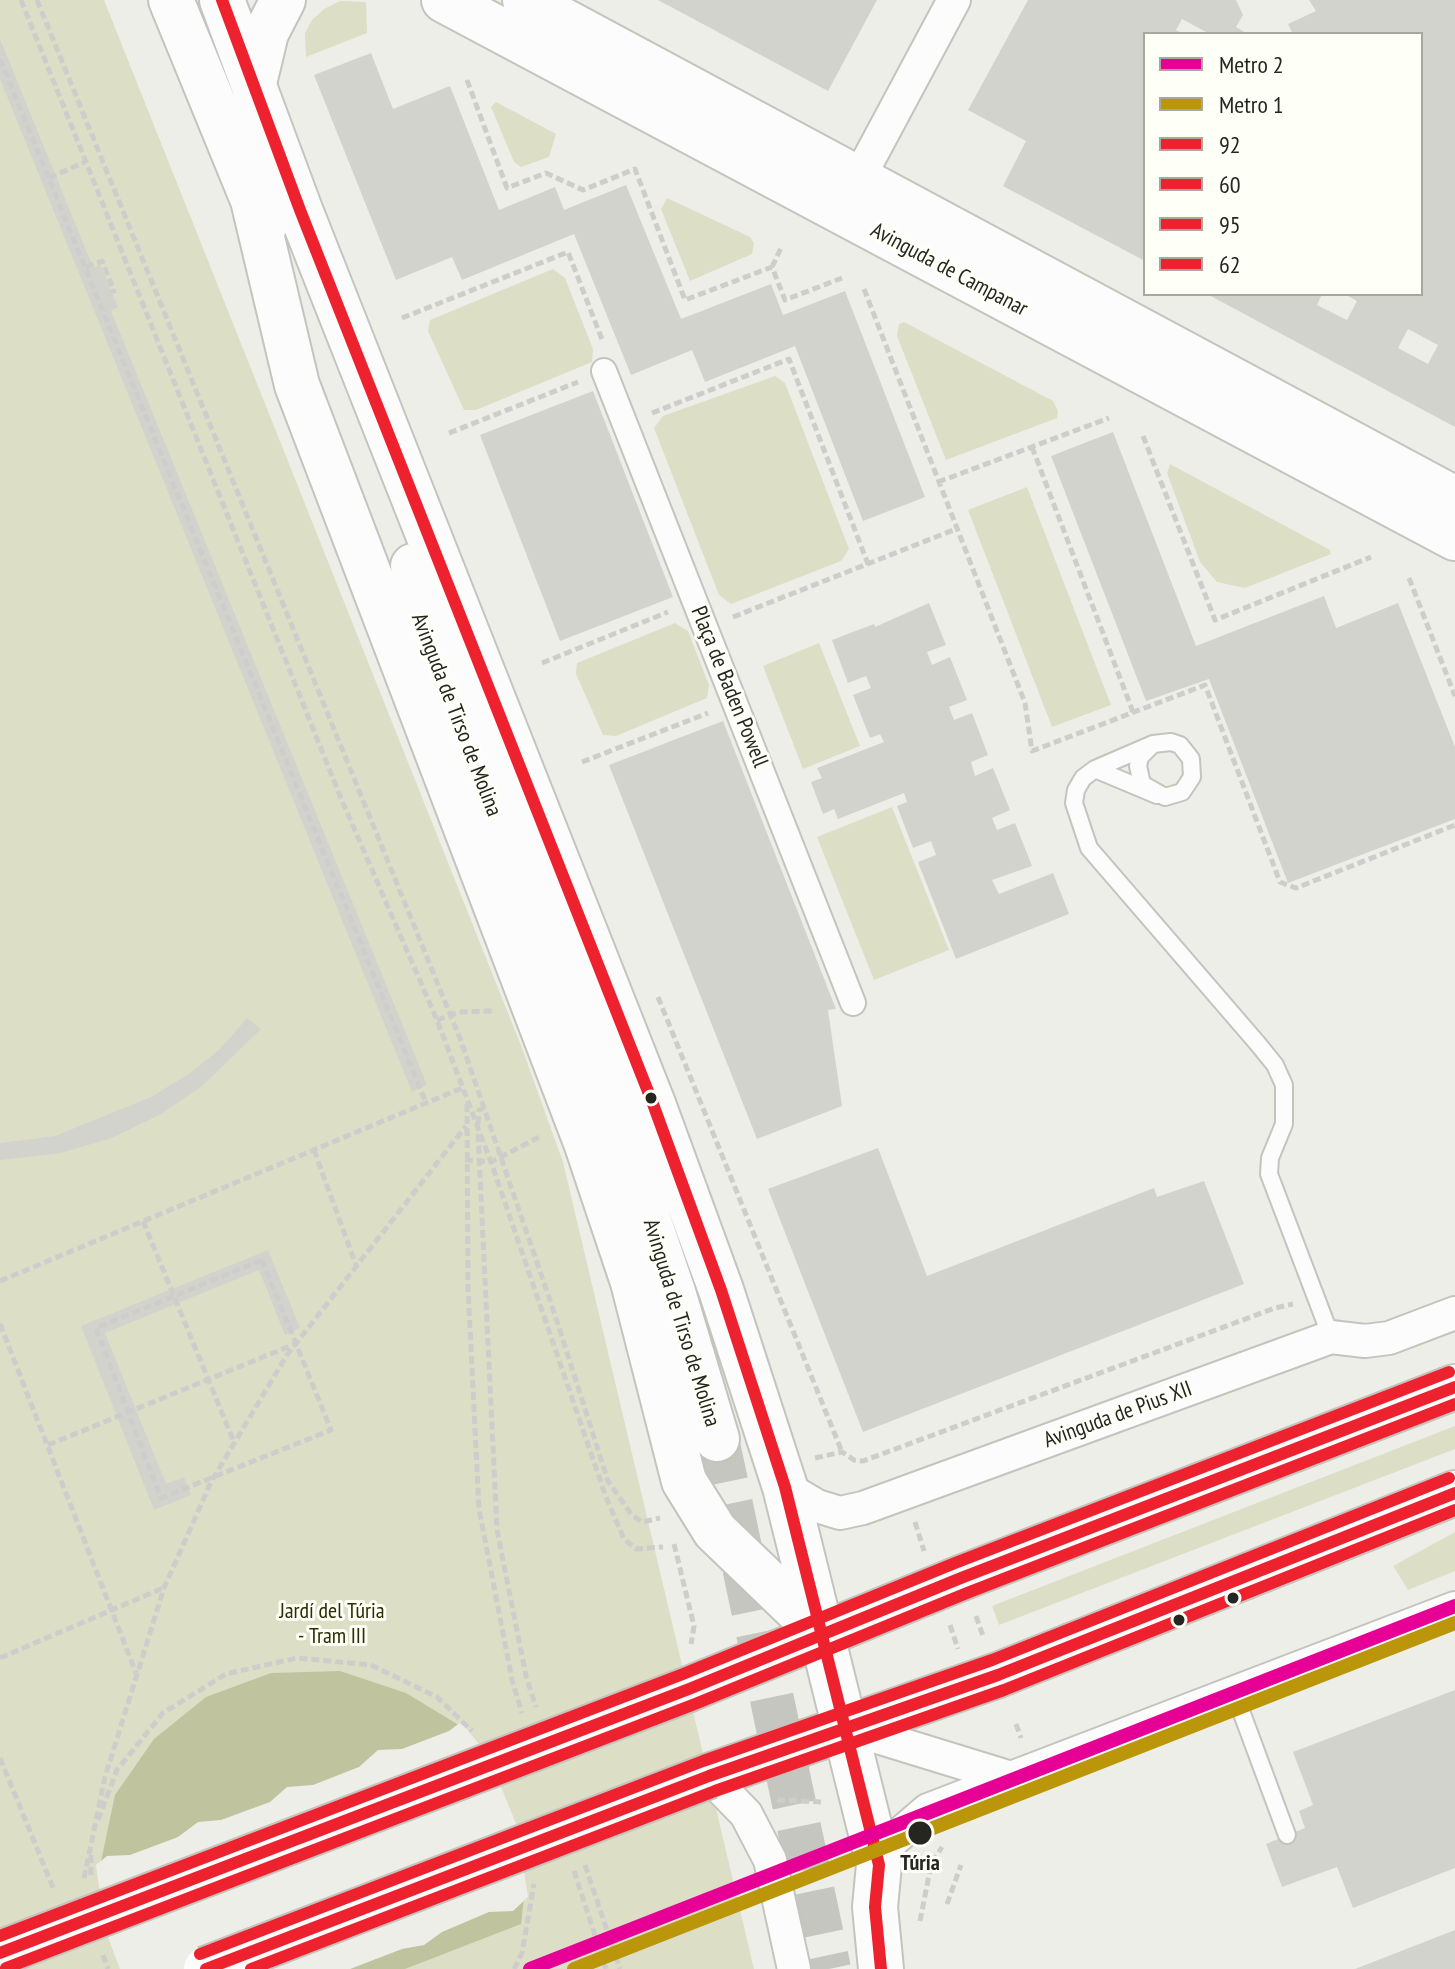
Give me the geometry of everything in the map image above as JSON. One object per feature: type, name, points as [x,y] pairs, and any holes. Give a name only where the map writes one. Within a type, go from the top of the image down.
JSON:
[{"type":"main road","name":"Avinguda de Tirso de Molina","points":[[171,0],[253,200],[621,1139],[673,1292],[717,1439]]},
{"type":"main road","name":"Avinguda de Tirso de Molina","points":[[222,0],[300,210],[653,1104],[721,1290],[785,1487],[879,1865],[875,1907],[881,1969]]},
{"type":"main road","points":[[254,83],[266,33],[283,0]]},
{"type":"main road","name":"Avinguda de Campanar","points":[[444,0],[850,195],[1455,499]]},
{"type":"main road","name":"Avinguda de Campanar","points":[[525,0],[850,195],[1455,538]]},
{"type":"main road","points":[[253,200],[297,385],[587,1145],[633,1282],[684,1481],[715,1531],[822,1633]]},
{"type":"main road","points":[[300,210],[480,777]]},
{"type":"main road","points":[[0,1953],[689,1689],[822,1633],[1455,1387]]},
{"type":"main road","points":[[206,1969],[709,1776],[970,1685],[1455,1493]]},
{"type":"street","points":[[850,195],[954,0]]},
{"type":"street","name":"Plaça de Baden Powell","points":[[604,371],[853,1003]]},
{"type":"street","name":"Avinguda de Pius XII","points":[[785,1487],[817,1506],[840,1513],[905,1493],[1331,1337],[1365,1341],[1389,1338],[1455,1313]]},
{"type":"street","points":[[879,1865],[893,1840],[928,1810],[1455,1608]]},
{"type":"street","points":[[845,1727],[1011,1778]]},
{"type":"street","points":[[709,1776],[746,1814],[770,1860],[794,1969]]},
{"type":"lane","points":[[1095,769],[1165,797],[1182,792],[1188,785],[1193,768],[1187,752],[1171,742],[1153,744],[1095,769],[1083,778],[1076,790],[1074,803],[1089,848],[1275,1065],[1284,1085],[1284,1124],[1270,1158],[1269,1174],[1331,1337]]},
{"type":"lane","points":[[1153,744],[1140,757],[1138,766],[1142,784],[1157,795]]},
{"type":"lane","points":[[1234,1692],[1287,1835]]},
{"type":"path","points":[[21,0],[340,796],[437,1020],[491,1162],[606,1497],[624,1539],[636,1549],[663,1547]]},
{"type":"path","points":[[37,0],[450,1015],[502,1158],[608,1481],[631,1514],[642,1522],[667,1516]]},
{"type":"path","points":[[0,59],[426,1103]]},
{"type":"path","points":[[467,80],[507,188],[546,173],[583,190],[635,169],[685,300],[772,267],[782,246]]},
{"type":"path","points":[[49,178],[85,162]]},
{"type":"path","points":[[402,318],[568,252],[613,367],[449,433]]},
{"type":"path","points":[[86,267],[102,261],[111,292]]},
{"type":"path","points":[[772,267],[785,300],[842,278]]},
{"type":"path","points":[[864,289],[1025,703],[1032,751],[1205,685],[1280,882],[1296,888],[1455,825]]},
{"type":"path","points":[[624,423],[789,359],[868,564]]},
{"type":"path","points":[[938,482],[1109,418]]},
{"type":"path","points":[[1143,436],[1215,620],[1371,557]]},
{"type":"path","points":[[1032,447],[1133,712]]},
{"type":"path","points":[[706,627],[956,529]]},
{"type":"path","points":[[1409,578],[1455,696]]},
{"type":"path","points":[[542,663],[695,601]]},
{"type":"path","points":[[582,762],[736,703]]},
{"type":"path","points":[[437,1020],[491,1009],[497,1021]]},
{"type":"path","points":[[0,1281],[462,1088]]},
{"type":"path","points":[[467,1099],[465,1160],[479,1509],[512,1680],[526,1723]]},
{"type":"path","points":[[484,1108],[479,1110],[478,1161],[497,1530],[526,1676],[540,1720]]},
{"type":"path","points":[[465,1160],[491,1162],[502,1158],[541,1137],[536,1124]]},
{"type":"path","points":[[466,1126],[296,1344],[214,1477],[164,1588],[105,1777],[91,1839],[117,1770],[163,1713],[226,1674],[297,1658],[371,1665],[437,1697],[480,1738]]},
{"type":"path","points":[[314,1150],[357,1268]]},
{"type":"path","points":[[143,1221],[234,1442]]},
{"type":"path","points":[[262,1260],[296,1344],[331,1430],[161,1498],[96,1328],[262,1260]]},
{"type":"path","points":[[833,1453],[842,1452],[854,1460],[863,1461],[1275,1308],[1299,1303]]},
{"type":"path","points":[[0,1324],[137,1674]]},
{"type":"path","points":[[48,1445],[296,1344]]},
{"type":"path","points":[[888,1450],[970,1685]]},
{"type":"path","points":[[670,1530],[694,1626],[689,1653],[689,1689]]},
{"type":"path","points":[[0,1658],[164,1588]]},
{"type":"path","points":[[975,1615],[983,1636]]},
{"type":"path","points":[[1016,1724],[1023,1742]]},
{"type":"path","points":[[0,1758],[60,1905]]},
{"type":"path","points":[[919,1929],[931,1865],[946,1840]]},
{"type":"path","points":[[582,1854],[620,1969]]},
{"type":"path","points":[[947,1904],[961,1865]]},
{"type":"path","points":[[573,1868],[606,1969]]},
{"type":"path","points":[[514,1969],[522,1953],[534,1884],[532,1870]]},
{"type":"green space","name":"Jardí del Túria - Tram III","points":[[0,0],[104,0],[522,1048],[563,1162],[754,1969],[0,1969]]},
{"type":"green space","points":[[340,1],[366,2],[367,33],[306,57],[305,33],[312,20]]},
{"type":"green space","points":[[496,102],[556,134],[549,157],[521,167],[514,162],[491,107]]},
{"type":"green space","points":[[667,198],[750,237],[754,243],[752,254],[690,281],[661,209]]},
{"type":"green space","points":[[553,269],[565,278],[593,349],[592,362],[476,410],[464,410],[428,331],[430,320]]},
{"type":"green space","points":[[904,322],[1053,401],[1058,411],[1057,418],[946,460],[897,336],[899,324]]},
{"type":"green space","points":[[775,376],[785,383],[849,549],[841,561],[731,604],[719,595],[654,428],[663,416]]},
{"type":"green space","points":[[1170,464],[1330,550],[1331,554],[1245,588],[1217,582],[1200,562],[1167,473]]},
{"type":"green space","points":[[1027,487],[1111,705],[1052,727],[968,510]]},
{"type":"green space","points":[[675,623],[688,631],[709,685],[707,698],[616,736],[603,735],[576,674],[577,663]]},
{"type":"green space","points":[[819,643],[860,746],[803,769],[763,666]]},
{"type":"green space","points":[[892,807],[949,950],[874,980],[817,837]]},
{"type":"green space","points":[[1455,1426],[1455,1449],[999,1625],[992,1606]]},
{"type":"green space","points":[[1455,1532],[1455,1571],[1408,1590],[1393,1566]]},
{"type":"shaded area","points":[[340,1671],[406,1693],[462,1727],[524,1898],[521,1924],[405,1969],[124,1969],[100,1866],[115,1795],[154,1739],[206,1697],[271,1673]]},
{"type":"pier","points":[[461,1722],[488,1755],[517,1826],[528,1897],[513,1911],[489,1912],[442,1932],[424,1945],[402,1949],[350,1969],[120,1969],[105,1929],[96,1865],[107,1856],[130,1855],[178,1837],[198,1822],[221,1820],[270,1802],[287,1787],[313,1785],[359,1767],[378,1750],[402,1749],[449,1731]]},
{"type":"building","points":[[658,0],[877,0],[828,91]]},
{"type":"building","points":[[1028,0],[1236,0],[1243,15],[1236,27],[1245,32],[1206,32],[1182,19],[1176,30],[1180,32],[1143,32],[1143,260],[1003,186],[1026,141],[968,110]]},
{"type":"building","points":[[1309,0],[1455,0],[1455,427],[1211,296],[1321,296],[1317,305],[1347,320],[1357,301],[1348,296],[1423,296],[1423,32],[1292,32],[1288,24],[1316,11]],"holes":[[[1408,329],[1438,345],[1428,364],[1398,348]]]},
{"type":"building","points":[[0,39],[93,268],[100,265],[118,307],[111,311],[427,1085],[412,1092],[0,79]]},
{"type":"building","points":[[371,53],[393,109],[450,86],[499,210],[555,187],[564,210],[626,185],[681,319],[771,284],[783,315],[845,291],[925,497],[863,521],[795,346],[705,382],[692,350],[631,375],[574,234],[462,280],[452,257],[396,280],[314,75]]},
{"type":"building","points":[[593,391],[673,597],[560,641],[480,435]]},
{"type":"building","points":[[1113,432],[1196,646],[1324,596],[1336,628],[1398,603],[1455,747],[1455,819],[1288,883],[1209,679],[1146,701],[1051,456]]},
{"type":"building","points":[[929,603],[946,645],[927,652],[932,665],[950,657],[967,700],[949,707],[954,720],[972,713],[988,755],[971,762],[975,776],[993,768],[1010,810],[992,818],[997,830],[1015,823],[1032,866],[992,880],[999,894],[1053,873],[1069,914],[956,959],[918,862],[936,855],[931,841],[913,848],[897,806],[907,802],[904,793],[838,819],[834,809],[823,814],[811,782],[822,778],[817,768],[884,742],[880,734],[870,738],[853,695],[871,688],[866,676],[848,683],[832,640],[874,624],[875,627]]},
{"type":"building","points":[[723,721],[836,1009],[828,1010],[842,1106],[757,1139],[609,765]]},
{"type":"building","points":[[247,1018],[261,1029],[201,1087],[161,1114],[112,1138],[61,1153],[0,1160],[0,1143],[55,1136],[151,1097],[189,1074],[220,1049]]},
{"type":"building","points":[[878,1148],[927,1276],[1154,1188],[1157,1197],[1204,1181],[1244,1284],[863,1432],[768,1189]]},
{"type":"building","points":[[268,1250],[300,1328],[285,1335],[259,1270],[105,1333],[166,1484],[184,1477],[191,1495],[154,1510],[81,1326]]},
{"type":"building","points":[[1455,1690],[1455,1868],[1353,1908],[1337,1867],[1282,1887],[1266,1844],[1305,1828],[1299,1811],[1313,1805],[1293,1752]]},
{"type":"building","points":[[1455,1930],[1455,1969],[1355,1969]]},
{"type":"tunnel","points":[[717,1439],[829,1969]]},
{"type":"metro line","name":"2","points":[[530,1969],[1455,1606]]},
{"type":"metro line","name":"1","points":[[574,1969],[1455,1623]]},
{"type":"transit line","name":"95","points":[[222,0],[300,210],[653,1104],[721,1290],[785,1487],[879,1865],[875,1907],[881,1969]]},
{"type":"transit line","name":"62","points":[[0,1936],[683,1674],[955,1563],[1449,1372]]},
{"type":"transit line","name":"92","points":[[0,1953],[689,1689],[961,1578],[1455,1387]]},
{"type":"transit line","name":"60","points":[[6,1968],[695,1704],[967,1593],[1455,1404]]},
{"type":"transit line","name":"62","points":[[200,1954],[703,1761],[992,1660],[1449,1478]]},
{"type":"transit line","name":"92","points":[[206,1969],[709,1776],[998,1675],[1455,1493]]},
{"type":"transit line","name":"60","points":[[251,1969],[715,1791],[1004,1690],[1455,1510]]},
{"type":"place","name":"Túria","points":[[920,1833]]}]
